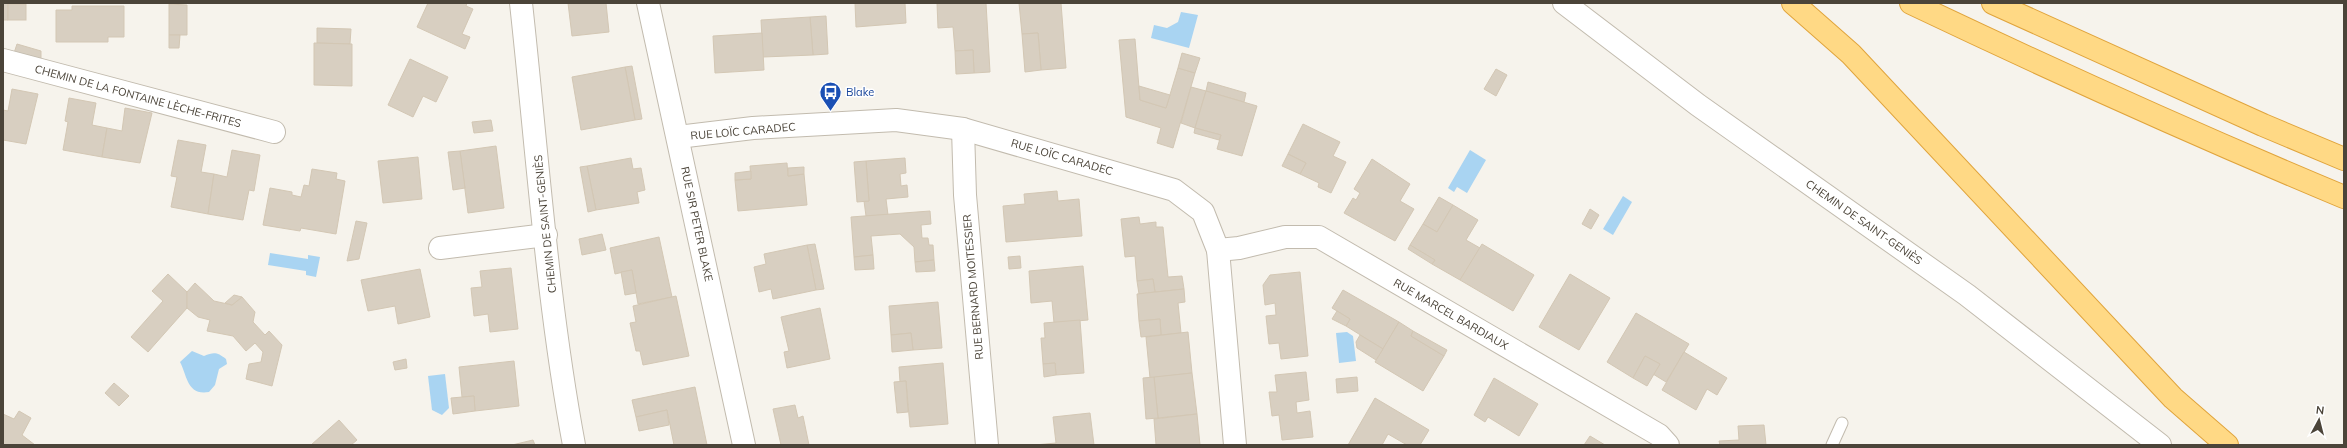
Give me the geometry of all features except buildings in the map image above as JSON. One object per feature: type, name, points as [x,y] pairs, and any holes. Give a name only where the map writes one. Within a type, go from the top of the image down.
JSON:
[{"type":"highway","points":[[1793,3],[1852,54],[2173,398],[2227,445]]},
{"type":"highway","points":[[1911,3],[2013,52],[2206,139],[2344,197]]},
{"type":"highway","points":[[1993,3],[2263,125],[2344,159]]},
{"type":"street","name":"CHEMIN DE SAINT-GENIÈS","points":[[521,3],[546,236],[567,406],[574,445]]},
{"type":"street","name":"RUE SIR PETER BLAKE","points":[[648,3],[744,445]]},
{"type":"street","name":"CHEMIN DE SAINT-GENIÈS","points":[[1564,3],[1698,105],[1967,295],[2118,414],[2160,445]]},
{"type":"street","name":"CHEMIN DE LA FONTAINE LÈCHE-FRITES","points":[[3,60],[274,132]]},
{"type":"street","name":"RUE LOÏC CARADEC","points":[[678,137],[753,128],[896,120],[963,129],[1174,190],[1203,212],[1218,250],[1235,445]]},
{"type":"street","name":"RUE BERNARD MOITESSIER","points":[[963,129],[965,195],[986,445]]},
{"type":"street","points":[[440,248],[546,236]]},
{"type":"street","name":"RUE MARCEL BARDIAUX","points":[[1218,250],[1239,248],[1285,237],[1318,237],[1659,435],[1668,445]]},
{"type":"lane","points":[[1832,445],[1842,423]]},
{"type":"water","points":[[1181,12],[1198,15],[1189,48],[1151,38],[1154,25],[1167,28],[1178,22]]},
{"type":"water","points":[[1470,150],[1486,160],[1467,193],[1457,187],[1454,192],[1448,188]]},
{"type":"water","points":[[1623,196],[1632,202],[1613,235],[1603,229]]},
{"type":"water","points":[[270,253],[308,259],[308,255],[320,257],[316,277],[306,275],[306,271],[268,265]]},
{"type":"water","points":[[1347,332],[1353,336],[1356,361],[1339,363],[1336,333]]},
{"type":"water","points":[[192,351],[204,356],[213,353],[218,354],[226,359],[227,364],[219,369],[215,385],[209,392],[196,391],[192,388],[186,378],[180,362]]},
{"type":"water","points":[[445,374],[449,408],[442,415],[432,410],[428,376]]},
{"type":"place","name":"Blake","points":[[831,112]]}]
